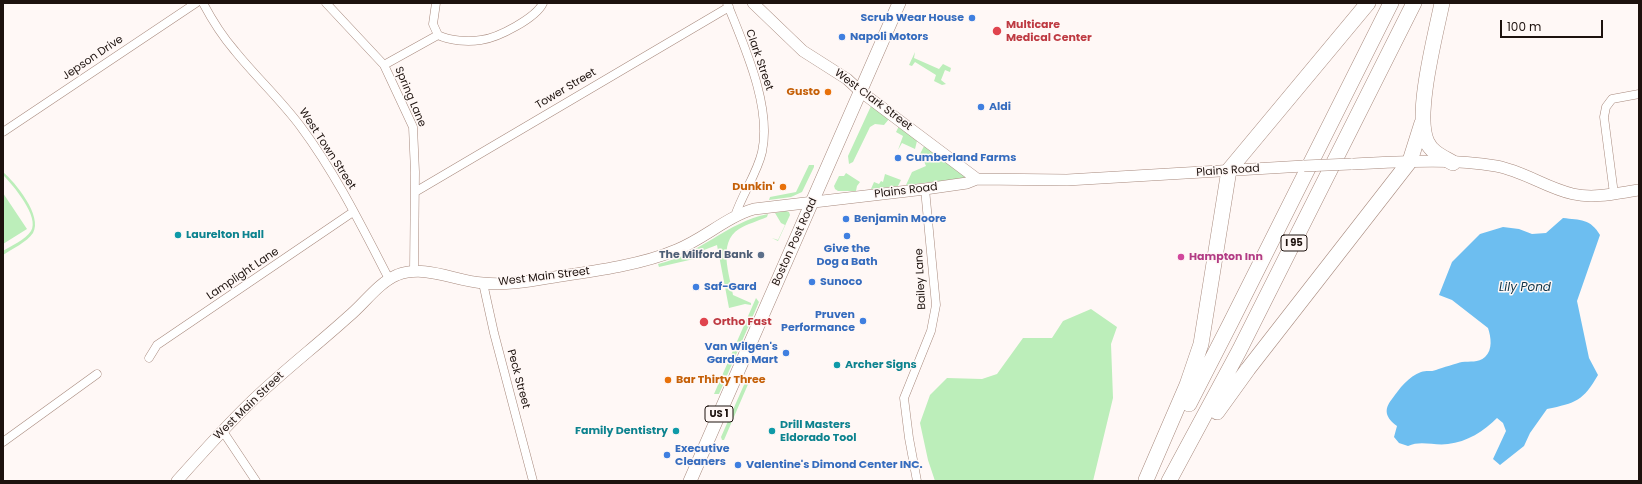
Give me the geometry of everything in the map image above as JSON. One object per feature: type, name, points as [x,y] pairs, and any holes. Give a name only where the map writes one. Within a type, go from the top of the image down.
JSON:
[{"type":"highway","points":[[1146,480],[1187,385],[1201,344],[1229,170],[1368,3]]},
{"type":"highway","name":"I 95","points":[[1146,480],[1230,324],[1391,3]]},
{"type":"highway","name":"I 95","points":[[1170,481],[1234,362],[1414,3]]},
{"type":"highway","points":[[1170,481],[1242,377],[1410,161],[1422,124],[1428,69],[1442,3]]},
{"type":"highway","points":[[1422,124],[1426,142],[1433,151],[1453,163]]},
{"type":"main road","name":"West Clark Street","points":[[753,3],[803,51],[847,79],[860,91],[977,178]]},
{"type":"main road","name":"Boston Post Road","points":[[690,481],[814,201],[899,3]]},
{"type":"main road","name":"Plains Road","points":[[814,201],[925,190],[966,183],[977,178],[1075,179],[1152,176],[1229,170],[1410,161],[1475,164],[1509,169],[1574,195],[1589,196],[1639,190]]},
{"type":"main road","name":"West Main Street","points":[[177,481],[222,430],[278,377],[346,319],[389,279],[414,271],[427,271],[484,283],[562,276],[665,255],[678,250],[735,216],[764,207],[814,201]]},
{"type":"street","name":"Jepson Drive","points":[[3,132],[196,3]]},
{"type":"street","name":"West Town Street","points":[[203,3],[216,26],[233,49],[286,108],[309,137],[353,212],[389,279]]},
{"type":"street","name":"Spring Lane","points":[[326,3],[384,65],[413,127],[415,192],[414,271]]},
{"type":"street","points":[[436,3],[433,24],[438,36]]},
{"type":"street","points":[[384,65],[438,36],[466,40],[488,39],[531,17],[543,3]]},
{"type":"street","name":"Tower Street","points":[[415,192],[728,5]]},
{"type":"street","name":"Clark Street","points":[[728,5],[759,89],[765,126],[762,153],[735,216]]},
{"type":"street","points":[[1614,194],[1604,112],[1612,99],[1639,94]]},
{"type":"street","name":"Bailey Lane","points":[[918,481],[909,438],[904,398],[931,331],[936,305],[925,190]]},
{"type":"street","name":"Lamplight Lane","points":[[149,358],[157,345],[353,212]]},
{"type":"street","name":"Peck Street","points":[[484,283],[494,333],[533,481]]},
{"type":"street","points":[[3,442],[97,374]]},
{"type":"street","points":[[222,430],[256,481]]},
{"type":"green space","points":[[915,52],[914,58],[939,69],[943,64],[951,68],[950,72],[945,70],[941,80],[946,84],[942,85],[934,81],[936,75],[915,62],[912,66],[909,65]]},
{"type":"green space","points":[[871,106],[889,119],[884,125],[875,124],[870,127],[853,162],[849,164],[848,156]]},
{"type":"green space","points":[[899,126],[917,141],[915,149],[902,143],[898,150],[903,136],[896,132]]},
{"type":"green space","points":[[924,146],[966,175],[965,178],[906,185],[912,172],[926,166],[923,159],[917,160]]},
{"type":"green space","points":[[809,165],[814,165],[814,167],[802,192],[791,197],[769,200],[770,197],[796,192]]},
{"type":"green space","points":[[3,172],[14,183],[26,200],[31,209],[35,226],[33,233],[27,239],[3,255],[3,251],[22,240],[31,231],[33,225],[29,210],[19,193],[3,175]]},
{"type":"green space","points":[[846,173],[860,182],[856,191],[838,191],[835,189],[834,186],[839,176],[844,176]]},
{"type":"green space","points":[[885,174],[901,180],[898,186],[871,189],[874,182],[879,184],[881,181],[883,182]]},
{"type":"green space","points":[[3,193],[27,229],[3,244]]},
{"type":"green space","points":[[786,211],[789,212],[790,215],[778,241],[772,238],[778,240],[785,225],[781,223],[775,213]]},
{"type":"green space","points":[[768,214],[767,217],[739,229],[732,235],[728,242],[727,260],[733,295],[751,303],[751,305],[745,304],[729,308],[717,245],[704,250],[698,258],[659,267],[658,264],[687,254],[739,224]]},
{"type":"green space","points":[[756,298],[759,302],[719,394],[714,394]]},
{"type":"green space","points":[[1091,309],[1117,327],[1111,344],[1113,398],[1093,481],[935,481],[928,460],[920,423],[930,395],[947,378],[982,379],[997,374],[1023,338],[1052,338],[1063,321]]},
{"type":"green space","points":[[747,378],[750,379],[749,382],[724,440],[722,440],[721,437]]},
{"type":"water","name":"Lily Pond","points":[[1563,218],[1580,220],[1589,223],[1600,235],[1577,301],[1589,358],[1598,375],[1593,384],[1578,400],[1547,409],[1530,433],[1524,446],[1500,465],[1493,459],[1506,431],[1503,423],[1497,418],[1475,435],[1455,443],[1418,443],[1408,446],[1399,443],[1394,437],[1397,426],[1388,417],[1387,407],[1405,383],[1412,376],[1423,371],[1434,371],[1462,362],[1480,360],[1488,354],[1489,351],[1490,335],[1488,328],[1452,300],[1439,295],[1452,262],[1480,234],[1503,227],[1519,229],[1532,234],[1546,233]]},
{"type":"place","name":"Scrub Wear House","points":[[972,18]]},
{"type":"place","name":"Multicare Medical Center","points":[[997,31]]},
{"type":"place","name":"Napoli Motors","points":[[842,37]]},
{"type":"place","name":"Gusto","points":[[828,92]]},
{"type":"place","name":"Aldi","points":[[981,107]]},
{"type":"place","name":"Cumberland Farms","points":[[898,158]]},
{"type":"place","name":"Dunkin'","points":[[783,187]]},
{"type":"place","name":"Benjamin Moore","points":[[846,219]]},
{"type":"place","name":"Laurelton Hall","points":[[178,235]]},
{"type":"place","name":"Give the Dog a Bath","points":[[847,236]]},
{"type":"place","name":"The Milford Bank","points":[[761,255]]},
{"type":"place","name":"Hampton Inn","points":[[1181,257]]},
{"type":"place","name":"Sunoco","points":[[812,282]]},
{"type":"place","name":"Saf-Gard","points":[[696,287]]},
{"type":"place","name":"Pruven Performance","points":[[863,321]]},
{"type":"place","name":"Ortho Fast","points":[[704,322]]},
{"type":"place","name":"Van Wilgen's Garden Mart","points":[[786,353]]},
{"type":"place","name":"Archer Signs","points":[[837,365]]},
{"type":"place","name":"Bar Thirty Three","points":[[668,380]]},
{"type":"place","name":"Family Dentistry","points":[[676,431]]},
{"type":"place","name":"Drill Masters Eldorado Tool","points":[[772,431]]},
{"type":"place","name":"Executive Cleaners","points":[[667,455]]},
{"type":"place","name":"Valentine's Dimond Center INC.","points":[[738,465]]}]
